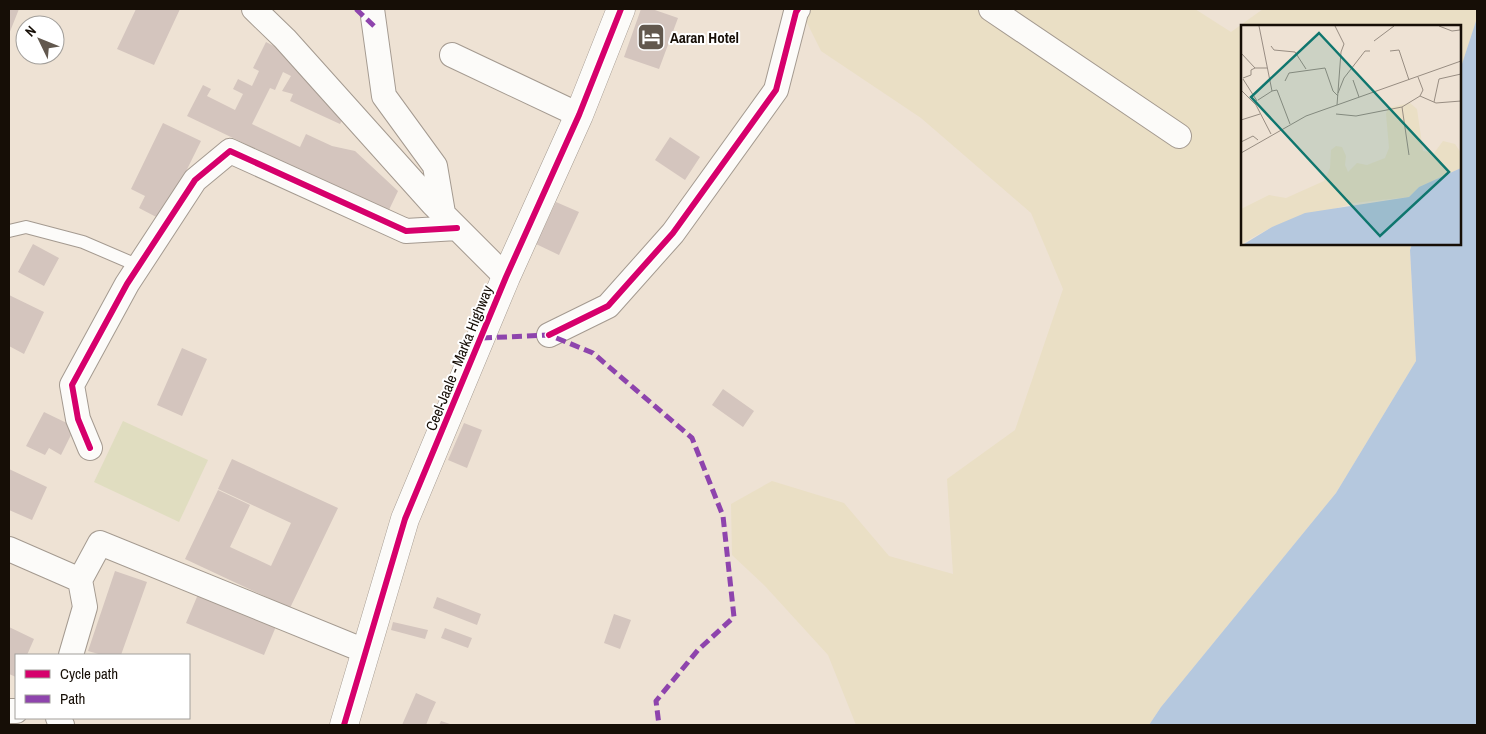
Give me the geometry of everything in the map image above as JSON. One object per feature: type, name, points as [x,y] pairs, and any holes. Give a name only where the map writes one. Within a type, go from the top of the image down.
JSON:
[{"type":"street","points":[[254,9],[285,39],[450,221],[506,277]]},
{"type":"street","points":[[372,9],[384,96],[435,166],[450,221]]},
{"type":"street","name":"Ceel-Jaale - Marka Highway","points":[[344,725],[406,519],[506,277],[579,115],[621,9]]},
{"type":"street","points":[[549,335],[608,306],[673,233],[776,90],[798,9]]},
{"type":"street","points":[[991,9],[1179,136]]},
{"type":"street","points":[[452,55],[579,115]]},
{"type":"street","points":[[90,448],[78,419],[72,385],[127,284],[195,180],[230,151],[406,231],[450,221]]},
{"type":"street","points":[[70,654],[85,607],[80,580],[100,542],[365,651]]},
{"type":"street","points":[[9,549],[80,580]]},
{"type":"lane","points":[[9,231],[26,227],[83,242],[139,266]]},
{"type":"shaded area","points":[[123,421],[208,460],[179,522],[94,482]]},
{"type":"sand","points":[[800,9],[1195,9],[1231,32],[1263,9],[1477,9],[1477,18],[1461,67],[1461,25],[1241,25],[1241,245],[1412,245],[1410,250],[1416,361],[1336,493],[1161,707],[1149,725],[856,725],[828,655],[765,586],[732,555],[731,504],[772,481],[844,503],[889,556],[953,574],[947,479],[1015,430],[1063,289],[1031,213],[921,118],[821,51]]},
{"type":"water","points":[[1477,18],[1477,725],[1149,725],[1161,707],[1336,493],[1416,361],[1410,250],[1412,245],[1461,245],[1461,67]]},
{"type":"building","points":[[9,9],[19,9],[15,15],[9,34]]},
{"type":"building","points":[[136,9],[180,9],[154,65],[117,49]]},
{"type":"building","name":"Aaran Hotel","points":[[641,9],[652,9],[678,18],[659,69],[624,57]]},
{"type":"building","points":[[266,42],[300,59],[344,117],[340,124],[290,101],[293,94],[282,91],[291,76],[283,72],[275,90],[270,88],[252,124],[300,147],[306,134],[332,146],[355,151],[398,191],[388,212],[187,116],[203,85],[211,89],[207,96],[235,110],[243,94],[233,89],[238,79],[252,86],[259,71],[253,68]]},
{"type":"building","points":[[163,123],[201,141],[162,220],[139,208],[145,196],[131,189]]},
{"type":"building","points":[[670,137],[700,157],[685,180],[655,160]]},
{"type":"building","points":[[556,202],[579,212],[559,255],[536,244]]},
{"type":"building","points":[[33,244],[59,258],[44,286],[18,272]]},
{"type":"building","points":[[9,295],[44,312],[24,354],[9,346]]},
{"type":"building","points":[[182,348],[207,359],[182,416],[157,405]]},
{"type":"building","points":[[723,389],[754,411],[743,427],[712,405]]},
{"type":"building","points":[[44,412],[75,427],[61,455],[49,448],[45,455],[26,446]]},
{"type":"building","points":[[464,423],[482,430],[467,468],[448,460]]},
{"type":"building","points":[[232,459],[338,508],[290,608],[185,559],[218,490],[250,505],[230,547],[271,566],[291,523],[218,489]]},
{"type":"building","points":[[9,469],[47,487],[32,520],[9,510]]},
{"type":"building","points":[[115,571],[147,582],[121,654],[98,654],[88,651]]},
{"type":"building","points":[[199,592],[277,624],[264,655],[186,623]]},
{"type":"building","points":[[437,597],[481,614],[477,625],[433,608]]},
{"type":"building","points":[[614,614],[631,620],[620,649],[604,643]]},
{"type":"building","points":[[393,622],[428,630],[425,639],[391,630]]},
{"type":"building","points":[[9,627],[34,639],[27,654],[15,654],[15,677],[9,674]]},
{"type":"building","points":[[445,628],[472,638],[468,648],[441,638]]},
{"type":"building","points":[[416,693],[436,702],[426,725],[402,725]]},
{"type":"building","points":[[441,721],[453,725],[439,725]]},
{"type":"marked path","points":[[356,9],[374,26]]},
{"type":"marked path","points":[[482,338],[549,335],[593,353],[692,438],[723,516],[734,617],[698,650],[656,701],[659,725]]},
{"type":"cycle path","points":[[344,725],[405,519],[506,277],[579,115],[621,9]]},
{"type":"cycle path","points":[[549,335],[608,306],[673,233],[776,90],[798,9]]},
{"type":"cycle path","points":[[90,448],[78,419],[72,385],[127,284],[195,180],[230,151],[406,231],[457,228]]},
{"type":"place","name":"Aaran Hotel","points":[[651,37]]}]
